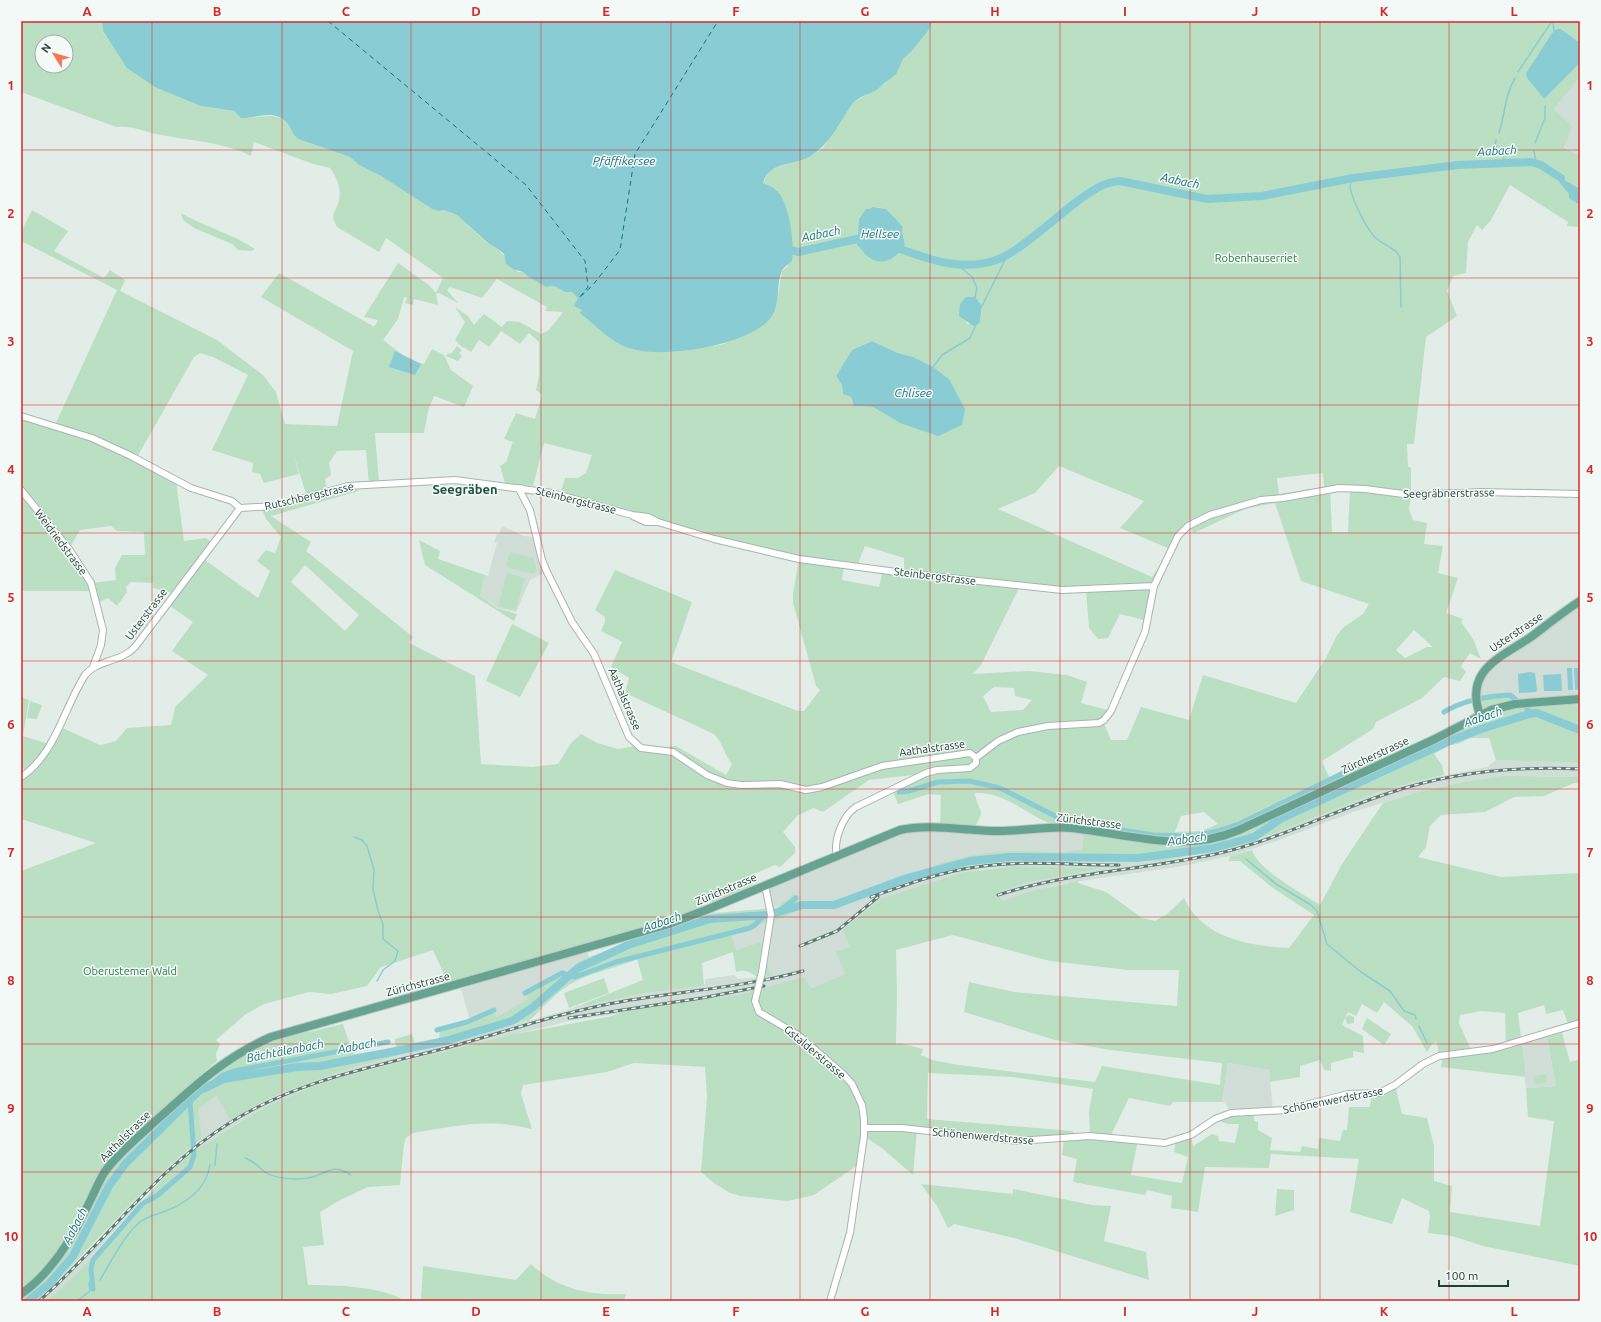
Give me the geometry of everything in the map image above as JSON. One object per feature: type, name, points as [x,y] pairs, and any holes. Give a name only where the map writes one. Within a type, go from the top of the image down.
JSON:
[{"type":"main road","name":"Usterstrasse","points":[[1480,715],[1476,700],[1480,679],[1492,662],[1531,637],[1580,600]]},
{"type":"main road","name":"Zürcherstrasse","points":[[1181,842],[1214,839],[1239,830],[1435,739],[1480,715],[1514,704],[1580,699]]},
{"type":"main road","name":"Zürichstrasse","points":[[201,1080],[233,1056],[276,1036],[638,933],[704,911],[888,834],[913,828],[997,831],[1068,828],[1133,838],[1181,842]]},
{"type":"main road","name":"Aathalstrasse","points":[[21,1294],[45,1273],[62,1250],[78,1225],[97,1185],[112,1162],[201,1080]]},
{"type":"street","points":[[21,416],[92,438],[131,456],[191,488],[232,501],[240,508]]},
{"type":"street","name":"Rutschbergstrasse","points":[[240,508],[274,506],[339,488],[384,483],[448,480],[521,488]]},
{"type":"street","name":"Steinbergstrasse","points":[[521,488],[552,492],[632,515],[648,517],[658,522],[748,548],[844,565],[1062,590],[1154,586]]},
{"type":"street","name":"Aathalstrasse","points":[[521,488],[520,491],[530,510],[542,560],[547,572],[572,622],[594,654],[629,737],[636,746],[647,749],[673,752],[688,760],[703,773],[727,783],[741,785],[780,784],[806,790],[822,787],[882,766],[970,753],[976,758]]},
{"type":"street","name":"Seegräbnerstrasse","points":[[1154,586],[1182,531],[1197,520],[1237,506],[1261,500],[1283,498],[1339,488],[1365,489],[1411,495],[1482,492],[1580,494]]},
{"type":"street","name":"Weidriedstrasse","points":[[21,490],[68,549],[91,583],[103,630],[101,645],[93,667]]},
{"type":"street","name":"Usterstrasse","points":[[93,667],[125,656],[135,647],[240,508]]},
{"type":"street","points":[[837,855],[836,840],[847,816],[853,809],[926,773],[937,770],[970,768],[976,763],[976,758],[998,741],[1018,732],[1048,726],[1099,723],[1104,720],[1111,711],[1144,635],[1154,586]]},
{"type":"street","points":[[21,777],[30,771],[44,755],[82,680],[93,667]]},
{"type":"street","name":"Gstalderstrasse","points":[[765,885],[771,915],[762,972],[755,1001],[759,1012],[798,1035],[844,1074],[852,1084],[862,1105],[864,1128],[849,1241],[830,1301]]},
{"type":"street","name":"Schönenwerdstrasse","points":[[864,1128],[902,1128],[1018,1141],[1090,1136],[1165,1142],[1191,1135],[1215,1119],[1231,1113],[1286,1110],[1348,1094],[1379,1093],[1394,1086],[1423,1064],[1439,1056],[1493,1049],[1580,1023]]},
{"type":"shaded area","points":[[1580,77],[1580,156],[1564,146],[1554,109]]},
{"type":"shaded area","points":[[504,527],[524,536],[533,537],[537,556],[544,573],[530,580],[516,612],[498,608],[480,596],[485,575],[488,576],[497,543],[494,542],[497,534],[499,535],[501,528]]},
{"type":"shaded area","points":[[1580,601],[1580,709],[1575,705],[1575,700],[1524,703],[1476,697],[1483,673]]},
{"type":"shaded area","points":[[1496,760],[1580,763],[1580,777],[1537,776],[1464,782],[1418,792],[1356,811],[1277,841],[1230,856],[1183,866],[1060,884],[1003,901],[996,893],[1026,883],[1099,868],[1013,866],[982,869],[850,947],[837,953],[845,974],[812,988],[805,978],[769,988],[715,999],[569,1021],[321,1083],[265,1107],[192,1152],[153,1187],[75,1275],[47,1301],[36,1301],[89,1250],[150,1184],[202,1138],[197,1109],[217,1096],[230,1119],[272,1097],[345,1070],[564,1011],[583,1004],[585,1006],[646,993],[704,986],[706,979],[734,975],[738,979],[770,976],[766,954],[757,943],[736,950],[731,933],[780,919],[805,908],[830,910],[901,884],[942,871],[1008,861],[1139,862],[1185,858],[1228,849],[1276,833],[1376,793],[1413,782],[1487,767]]},
{"type":"shaded area","points":[[907,828],[1084,830],[1082,851],[1004,852],[975,855],[905,875],[834,902],[808,901],[781,905],[770,909],[765,885]]},
{"type":"shaded area","points":[[587,950],[589,957],[579,961],[568,973],[525,992],[529,999],[497,1017],[493,1010],[470,1020],[461,989]]},
{"type":"shaded area","points":[[1546,1033],[1556,1086],[1526,1088],[1521,1040]]},
{"type":"shaded area","points":[[1228,1063],[1269,1070],[1273,1110],[1231,1113],[1226,1104],[1222,1102]]},
{"type":"green space","points":[[21,21],[102,21],[103,32],[121,57],[201,106],[234,111],[238,115],[249,118],[274,116],[280,118],[286,122],[298,139],[350,157],[359,165],[381,176],[432,209],[444,210],[457,215],[486,242],[498,249],[518,272],[523,272],[546,287],[554,286],[561,290],[572,292],[579,298],[582,311],[581,313],[621,345],[634,350],[665,352],[684,351],[724,344],[776,308],[782,271],[788,266],[777,191],[763,183],[770,169],[807,158],[822,149],[854,102],[886,83],[903,59],[912,51],[928,31],[933,21],[1580,21],[1580,43],[1561,29],[1552,33],[1526,73],[1527,78],[1544,99],[1580,63],[1580,77],[1554,109],[1572,126],[1564,147],[1580,156],[1580,227],[1567,226],[1568,222],[1510,185],[1491,220],[1482,230],[1477,225],[1468,242],[1466,273],[1453,276],[1447,291],[1457,316],[1426,337],[1414,444],[1407,444],[1408,467],[1411,467],[1411,491],[1460,489],[1465,492],[1411,495],[1409,509],[1413,520],[1427,523],[1424,544],[1443,546],[1438,573],[1458,578],[1446,613],[1463,619],[1461,622],[1473,639],[1481,659],[1470,653],[1461,666],[1466,672],[1460,681],[1444,677],[1422,698],[1376,722],[1373,729],[1322,761],[1329,777],[1368,758],[1381,764],[1480,715],[1476,697],[1496,693],[1512,693],[1524,703],[1575,700],[1575,705],[1580,709],[1580,763],[1496,760],[1489,738],[1470,738],[1458,744],[1450,745],[1434,754],[1442,765],[1444,775],[1376,793],[1276,833],[1228,849],[1161,861],[1008,861],[960,867],[901,884],[830,910],[805,908],[780,919],[731,933],[736,950],[757,943],[767,944],[766,954],[770,976],[758,978],[747,972],[736,972],[733,952],[702,963],[704,986],[646,993],[585,1006],[583,1004],[643,980],[637,959],[585,977],[569,985],[553,997],[530,1020],[345,1070],[272,1097],[230,1120],[217,1096],[198,1109],[202,1138],[158,1177],[36,1301],[21,1301],[21,871],[96,843],[21,819],[21,777],[30,770],[21,768],[21,697],[29,700],[23,736],[49,744],[58,726],[100,745],[116,741],[127,728],[171,725],[175,707],[208,675],[172,651],[193,622],[167,604],[175,594],[153,588],[153,583],[131,582],[126,587],[127,592],[117,606],[108,598],[96,604],[93,591],[21,591],[21,416],[55,425],[117,290],[21,241],[21,232],[32,210],[68,231],[54,251],[104,278],[110,270],[125,280],[120,291],[217,340],[263,375],[276,392],[285,424],[337,426],[353,351],[261,297],[279,273],[373,326],[375,326],[378,320],[364,317],[398,263],[429,285],[436,293],[443,278],[386,238],[379,252],[337,227],[333,217],[339,201],[340,191],[337,181],[330,168],[313,164],[254,142],[251,156],[241,151],[207,142],[161,135],[134,128],[116,127],[21,92]],"holes":[[[874,207],[883,208],[902,231],[905,245],[893,258],[857,239],[859,219]],[[497,279],[547,307],[545,311],[563,312],[549,330],[541,334],[520,322],[507,321],[502,327],[484,314],[474,325],[468,316],[455,307],[465,322],[455,340],[463,348],[464,347],[471,352],[479,340],[489,347],[501,331],[520,344],[529,333],[539,342],[539,376],[536,390],[542,395],[535,419],[516,413],[504,439],[513,442],[506,462],[500,466],[505,483],[533,486],[544,443],[592,455],[586,473],[578,478],[565,478],[560,495],[799,559],[793,593],[793,603],[816,686],[820,690],[804,711],[798,711],[671,662],[692,602],[615,570],[595,610],[605,617],[605,622],[601,631],[622,642],[611,667],[629,678],[625,693],[714,734],[732,764],[726,775],[676,746],[665,747],[663,750],[636,746],[618,749],[597,743],[581,734],[571,743],[558,764],[532,767],[481,764],[475,676],[409,643],[413,637],[306,551],[311,542],[271,516],[359,491],[348,486],[327,490],[325,479],[331,475],[329,463],[337,451],[366,450],[369,484],[379,483],[375,433],[424,433],[428,411],[434,396],[464,407],[473,386],[451,370],[444,355],[432,349],[424,364],[408,359],[383,340],[398,319],[404,297],[407,298],[405,303],[413,305],[414,299],[438,305],[436,294],[439,293],[458,303],[447,290],[450,287],[482,298]],[[979,301],[982,309],[980,322],[967,324],[960,303]],[[872,341],[898,353],[913,357],[900,423],[873,407],[854,406],[851,397],[843,394],[842,385],[836,376],[852,350]],[[200,353],[213,357],[248,375],[212,450],[253,463],[252,472],[260,474],[264,483],[299,474],[294,455],[306,494],[321,491],[261,507],[266,519],[281,537],[275,553],[266,550],[257,561],[270,571],[258,598],[202,558],[213,543],[206,538],[184,541],[176,481],[136,459],[194,357]],[[1059,466],[1144,501],[1120,528],[1168,548],[1162,562],[1152,577],[998,509],[1035,493]],[[1323,473],[1324,487],[1279,494],[1277,478]],[[1350,488],[1348,532],[1332,532],[1330,489]],[[1275,503],[1301,581],[1369,604],[1363,614],[1344,627],[1337,635],[1326,658],[1296,703],[1203,675],[1189,720],[1141,707],[1127,740],[1111,740],[1103,721],[1111,711],[1081,703],[1087,682],[1067,675],[1029,671],[973,674],[981,665],[1020,586],[1086,590],[1089,628],[1098,639],[1108,638],[1120,614],[1148,621],[1159,574],[1182,531],[1188,526],[1194,533],[1245,509]],[[111,526],[117,531],[144,532],[145,555],[122,555],[115,568],[116,580],[91,583],[69,549],[80,530]],[[865,546],[904,558],[904,572],[883,570],[879,587],[842,580],[844,565],[858,564]],[[305,565],[359,615],[345,631],[291,582]],[[1414,630],[1433,647],[1427,647],[1405,658],[1396,650]],[[994,687],[1014,688],[1015,696],[1032,700],[1023,710],[991,712],[983,696]],[[913,775],[914,779],[892,789],[898,804],[929,794],[941,795],[940,829],[973,830],[981,813],[975,793],[986,794],[997,796],[1008,801],[1048,823],[1062,828],[1084,830],[1082,850],[1015,851],[975,855],[939,864],[832,902],[799,902],[794,894],[776,908],[713,913],[579,961],[568,973],[561,972],[525,992],[528,999],[497,1017],[493,1010],[470,1020],[440,1028],[439,1039],[401,1047],[415,1043],[412,1034],[395,1039],[396,1048],[354,1054],[343,1024],[309,1032],[287,1032],[220,1065],[223,1070],[193,1094],[190,1101],[186,1088],[217,1061],[216,1054],[220,1044],[216,1040],[246,1014],[264,1004],[309,992],[331,994],[367,986],[381,967],[433,950],[443,972],[444,984],[639,930],[700,910],[697,903],[710,898],[714,907],[754,889],[749,876],[775,865],[780,867],[795,853],[795,847],[783,832],[798,815],[814,808],[823,812],[869,780]],[[1204,812],[1218,824],[1201,831],[1175,832],[1181,816]]]},
{"type":"green space","points":[[181,213],[238,239],[255,249],[252,251],[238,250],[232,244],[194,228],[183,220]]},
{"type":"green space","points":[[457,346],[462,350],[459,353],[462,356],[458,361],[446,356],[447,354],[452,353]]},
{"type":"green space","points":[[419,540],[440,551],[438,559],[485,575],[480,596],[497,608],[517,614],[514,621],[425,565]]},
{"type":"green space","points":[[510,552],[533,558],[537,571],[533,574],[506,567]]},
{"type":"green space","points":[[507,573],[525,578],[516,610],[498,606]]},
{"type":"green space","points":[[512,624],[549,643],[520,697],[486,681]]},
{"type":"green space","points":[[30,701],[42,705],[37,719],[27,718]]},
{"type":"green space","points":[[1505,776],[1580,777],[1580,783],[1574,783],[1544,796],[1514,797],[1485,812],[1441,815],[1430,826],[1426,847],[1418,857],[1501,877],[1580,873],[1580,1023],[1569,1027],[1563,1010],[1546,1014],[1544,1005],[1518,1013],[1526,1077],[1441,1067],[1443,1055],[1439,1056],[1437,1042],[1432,1044],[1427,1052],[1412,1026],[1384,1002],[1377,1013],[1362,1004],[1356,1016],[1348,1012],[1345,1017],[1349,1015],[1354,1017],[1354,1023],[1347,1024],[1345,1018],[1342,1025],[1363,1036],[1364,1053],[1353,1051],[1353,1057],[1331,1063],[1331,1071],[1324,1070],[1320,1060],[1300,1066],[1300,1077],[1270,1082],[1269,1070],[1228,1063],[1222,1102],[1173,1102],[1170,1106],[1129,1098],[1110,1137],[1138,1140],[1131,1175],[1182,1183],[1188,1157],[1174,1152],[1176,1140],[1191,1135],[1193,1146],[1212,1134],[1218,1136],[1219,1141],[1235,1143],[1239,1124],[1227,1124],[1215,1119],[1254,1111],[1254,1121],[1258,1122],[1258,1130],[1272,1138],[1270,1150],[1300,1152],[1302,1146],[1318,1149],[1319,1138],[1340,1141],[1343,1130],[1347,1130],[1349,1107],[1370,1107],[1372,1093],[1395,1085],[1402,1114],[1427,1118],[1434,1146],[1434,1181],[1452,1186],[1450,1212],[1540,1226],[1554,1121],[1528,1117],[1526,1088],[1556,1086],[1547,1037],[1562,1033],[1570,1062],[1580,1059],[1580,1266],[1483,1246],[1452,1236],[1428,1233],[1429,1211],[1402,1198],[1392,1224],[1350,1212],[1359,1159],[1271,1154],[1269,1168],[1205,1167],[1198,1212],[1171,1208],[1172,1196],[1147,1190],[1145,1195],[1073,1182],[1077,1159],[1062,1155],[1064,1138],[1039,1140],[917,1130],[913,1175],[883,1149],[864,1136],[859,1164],[814,1195],[788,1201],[740,1196],[730,1193],[714,1183],[701,1172],[707,1097],[705,1067],[634,1063],[607,1072],[523,1085],[521,1094],[532,1129],[500,1124],[472,1124],[413,1133],[406,1138],[404,1144],[400,1185],[368,1187],[342,1199],[320,1212],[324,1245],[303,1247],[308,1285],[332,1285],[372,1289],[395,1296],[405,1301],[47,1301],[75,1275],[171,1170],[192,1152],[265,1107],[321,1083],[511,1035],[612,1016],[622,1012],[741,994],[805,977],[808,984],[812,988],[845,974],[836,952],[850,947],[843,930],[880,899],[961,873],[1013,866],[1101,868],[1026,883],[997,893],[1003,901],[1028,892],[1078,881],[1078,883],[1106,892],[1142,918],[1155,921],[1167,914],[1184,898],[1192,912],[1202,922],[1215,931],[1243,942],[1289,948],[1314,915],[1273,888],[1240,861],[1229,861],[1230,856],[1252,850],[1256,858],[1271,873],[1320,905],[1342,864],[1383,803],[1418,792],[1464,782]],"holes":[[[953,935],[1050,961],[1128,970],[1179,970],[1177,1006],[1014,992],[969,982],[964,1012],[1055,1040],[1110,1050],[1222,1063],[1220,1085],[1102,1066],[1095,1082],[959,1065],[932,1060],[921,1055],[923,1049],[900,1043],[896,1044],[896,950]],[[1481,1011],[1505,1013],[1506,1045],[1472,1052],[1459,1023],[1460,1015]],[[928,1073],[1013,1077],[1093,1089],[1089,1112],[1090,1135],[1078,1136],[1072,1131],[927,1119]]]},
{"type":"green space","points":[[604,978],[609,993],[569,1008],[564,993]]},
{"type":"green space","points":[[1367,1018],[1391,1034],[1384,1045],[1362,1029]]},
{"type":"green space","points":[[1546,1074],[1547,1083],[1535,1084],[1534,1076]]},
{"type":"green space","points":[[921,1184],[1013,1194],[1013,1189],[1092,1205],[1111,1206],[1104,1241],[1146,1252],[1149,1280],[1014,1238],[954,1224],[948,1228],[937,1206]]},
{"type":"green space","points":[[1277,1189],[1294,1190],[1294,1210],[1275,1216]]},
{"type":"green space","points":[[531,1264],[541,1273],[563,1285],[600,1294],[626,1294],[624,1301],[421,1301],[423,1266],[516,1280]]},
{"type":"water","name":"Pfäffikersee","points":[[102,21],[933,21],[928,31],[912,51],[903,59],[896,74],[875,91],[854,102],[829,139],[817,152],[802,160],[776,167],[766,176],[763,183],[777,191],[785,204],[793,244],[792,260],[782,271],[776,308],[769,320],[757,330],[740,338],[720,344],[675,352],[654,352],[636,350],[615,342],[580,313],[582,310],[574,306],[578,298],[572,292],[565,292],[554,286],[546,287],[523,272],[513,269],[506,264],[504,254],[488,243],[457,215],[444,210],[439,211],[432,209],[381,176],[359,165],[350,157],[298,139],[287,123],[280,117],[263,115],[241,118],[234,111],[201,106],[155,87],[127,68],[103,31]]},
{"type":"water","points":[[1557,29],[1561,29],[1580,43],[1580,63],[1544,99],[1527,78],[1526,73],[1552,33]]},
{"type":"water","points":[[1552,173],[1580,189],[1580,205],[1569,198],[1569,194]]},
{"type":"water","name":"Hellsee","points":[[873,207],[886,209],[903,227],[902,231],[905,245],[895,257],[885,261],[875,261],[866,255],[857,245],[859,219],[866,209]]},
{"type":"water","points":[[966,297],[975,297],[982,306],[980,322],[975,327],[959,316],[960,304]]},
{"type":"water","name":"Chlisee","points":[[872,341],[898,353],[913,357],[933,367],[949,379],[965,409],[962,425],[938,436],[900,423],[873,407],[854,406],[851,397],[843,394],[842,385],[836,376],[852,350]]},
{"type":"water","points":[[395,351],[421,364],[415,375],[389,367]]},
{"type":"water","points":[[1567,668],[1572,668],[1573,690],[1568,690]]},
{"type":"water","points":[[1574,668],[1580,668],[1580,689],[1575,690]]},
{"type":"water","points":[[1530,672],[1535,673],[1536,692],[1519,693],[1518,674]]},
{"type":"water","points":[[1561,674],[1562,691],[1544,691],[1543,675]]},
{"type":"waterway","points":[[1518,72],[1552,21]]},
{"type":"waterway","points":[[1553,21],[1554,31]]},
{"type":"waterway","points":[[1499,133],[1507,98],[1515,78]]},
{"type":"waterway","points":[[1535,143],[1545,118],[1545,106]]},
{"type":"waterway","points":[[1496,140],[1495,145],[1503,155],[1505,162]]},
{"type":"waterway","points":[[1534,151],[1536,163]]},
{"type":"waterway","name":"Aabach","points":[[892,246],[950,264],[965,265],[995,261],[1026,243],[1075,203],[1091,192],[1107,183],[1120,181],[1207,199],[1262,196],[1353,178],[1458,165],[1531,162],[1541,165],[1561,178]]},
{"type":"waterway","points":[[1353,178],[1350,184],[1351,192],[1369,229],[1377,239],[1393,249],[1400,257],[1401,307]]},
{"type":"waterway","name":"Aabach","points":[[785,248],[798,252],[857,239],[867,239]]},
{"type":"waterway","points":[[982,306],[1008,254]]},
{"type":"waterway","points":[[958,265],[972,277],[977,288],[975,297]]},
{"type":"waterway","points":[[933,367],[942,355],[970,338],[975,327]]},
{"type":"waterway","points":[[1444,712],[1460,704],[1493,696],[1510,695],[1515,699]]},
{"type":"waterway","name":"Aabach","points":[[1527,709],[1533,713]]},
{"type":"waterway","name":"Aabach","points":[[775,913],[802,905],[834,905],[907,878],[970,861],[1011,857],[1138,858],[1214,848],[1254,837],[1282,818],[1447,742],[1481,729],[1529,714],[1537,713],[1580,730]]},
{"type":"waterway","points":[[899,792],[909,791],[938,782],[969,781],[1000,788],[1065,821],[1153,835],[1194,836],[1218,831],[1239,824],[1360,765]]},
{"type":"waterway","points":[[354,837],[362,840],[367,846],[374,870],[373,889],[378,911],[383,924],[383,939],[398,951],[395,961],[383,970],[377,981]]},
{"type":"waterway","points":[[1246,859],[1276,884],[1311,905],[1317,911],[1327,944],[1361,972],[1390,991],[1404,1011],[1415,1015],[1416,1019]]},
{"type":"waterway","points":[[778,912],[796,898]]},
{"type":"waterway","name":"Aabach","points":[[28,1301],[49,1284],[73,1256],[109,1186],[125,1164],[199,1091],[224,1079],[297,1067],[320,1066],[401,1050],[445,1041],[512,1021],[533,1007],[578,968],[628,945],[710,919],[766,915]]},
{"type":"waterway","points":[[525,993],[562,973],[575,977],[616,962],[750,928],[763,916]]},
{"type":"waterway","points":[[437,1030],[467,1022],[494,1010]]},
{"type":"waterway","points":[[1419,1026],[1427,1043]]},
{"type":"waterway","name":"Bächtälenbach","points":[[213,1083],[223,1075],[234,1071],[388,1042]]},
{"type":"waterway","points":[[93,1289],[91,1269],[93,1260],[142,1204],[158,1195],[190,1167],[194,1155],[190,1101]]},
{"type":"waterway","points":[[215,1165],[217,1144]]},
{"type":"waterway","points":[[245,1158],[265,1172],[280,1178],[308,1178],[334,1169],[344,1171],[351,1175]]},
{"type":"waterway","points":[[100,1280],[118,1249],[134,1227],[145,1219],[179,1205],[193,1195],[204,1182],[210,1165]]},
{"type":"waterway","points":[[77,1301],[90,1291],[89,1283],[93,1283]]},
{"type":"ferry route","points":[[328,21],[526,185],[585,261],[588,287],[579,298],[593,285],[620,250],[635,154],[718,21]]},
{"type":"railway","points":[[998,895],[1054,881],[1167,863],[1224,852],[1287,832],[1368,800],[1436,780],[1460,775],[1507,770],[1556,768],[1580,769]]},
{"type":"railway","points":[[871,897],[936,876],[976,867],[1030,863],[1119,865]]},
{"type":"railway","points":[[800,946],[837,931],[878,897]]},
{"type":"railway","points":[[39,1301],[63,1279],[131,1207],[178,1162],[231,1122],[283,1095],[337,1076],[450,1047],[580,1010],[647,997],[759,981],[803,971]]},
{"type":"railway","points":[[569,1018],[702,998],[764,986]]},
{"type":"district","name":"Seegräben","points":[[465,489]]},
{"type":"park label","name":"Robenhauserriet","points":[[1256,258]]},
{"type":"park label","name":"Oberustemer Wald","points":[[130,971]]}]
